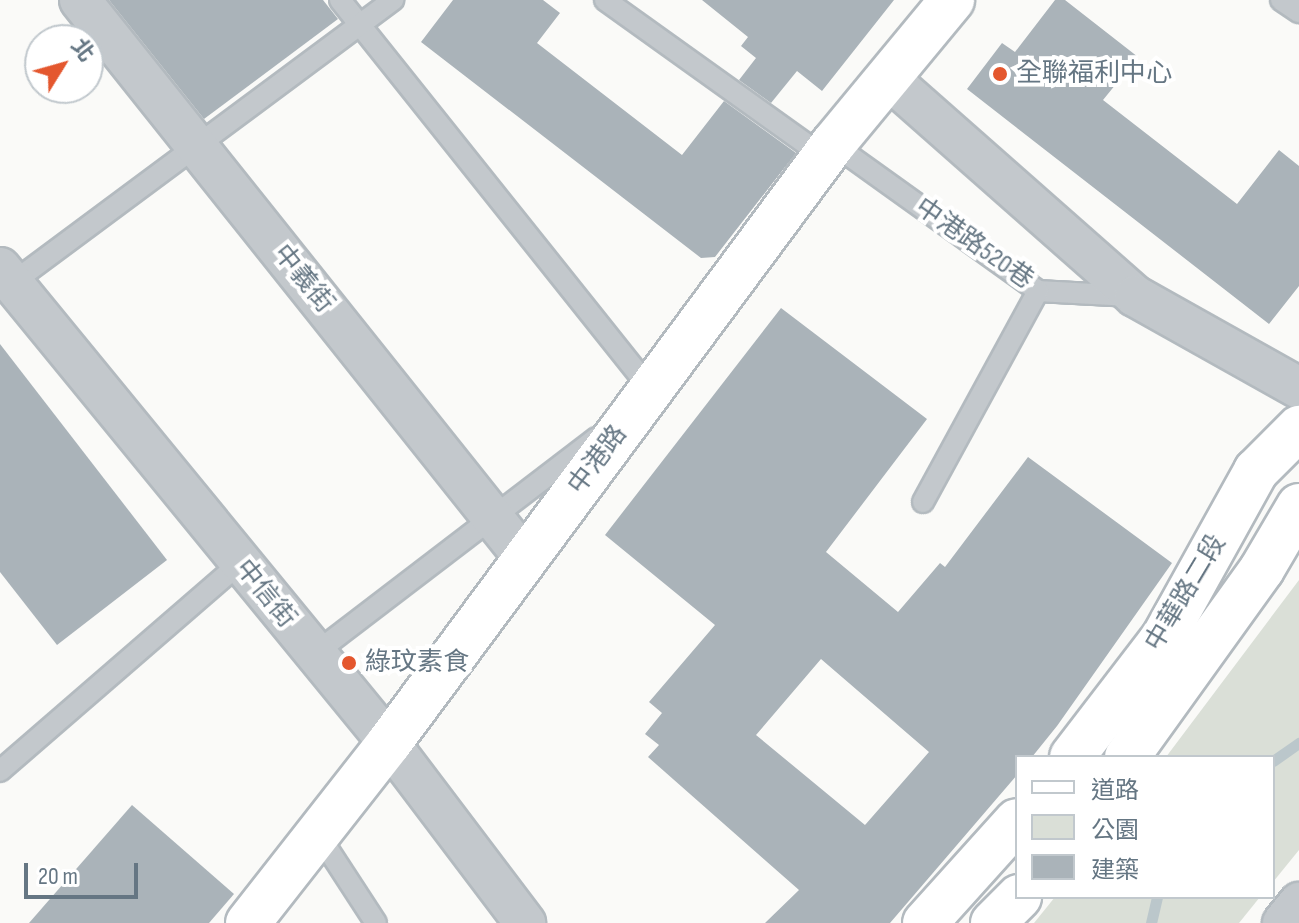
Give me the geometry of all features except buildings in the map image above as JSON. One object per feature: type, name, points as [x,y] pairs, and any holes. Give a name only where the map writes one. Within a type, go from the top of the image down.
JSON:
[{"type":"street","name":"中義街","points":[[80,0],[525,558]]},
{"type":"street","name":"中港路","points":[[248,923],[389,743],[829,150],[952,0]]},
{"type":"street","points":[[889,79],[1135,296]]},
{"type":"street","name":"中信街","points":[[4,281],[389,743],[525,923]]},
{"type":"street","name":"中港路520巷","points":[[1135,296],[1299,388]]},
{"type":"street","name":"中華路二段","points":[[1074,755],[1164,637],[1256,471],[1299,428]]},
{"type":"street","name":"中華路二段","points":[[1128,755],[1262,569],[1299,506]]},
{"type":"street","points":[[925,923],[1015,823]]},
{"type":"street","points":[[993,923],[1017,899]]},
{"type":"street","points":[[1283,923],[1299,903]]},
{"type":"lane","points":[[314,654],[644,398],[340,0]]},
{"type":"lane","points":[[4,281],[393,0]]},
{"type":"lane","name":"中港路520巷","points":[[605,0],[1038,291],[1135,296]]},
{"type":"lane","points":[[1281,0],[1299,12]]},
{"type":"lane","points":[[923,502],[1038,291]]},
{"type":"lane","points":[[0,771],[240,563]]},
{"type":"lane","points":[[318,834],[376,923]]},
{"type":"green space","points":[[1299,580],[1299,850],[1275,880],[1275,755],[1168,755]]},
{"type":"green space","points":[[1053,899],[1258,899],[1239,923],[1034,923]]},
{"type":"waterway","points":[[1275,760],[1299,743]]},
{"type":"waterway","points":[[1151,923],[1157,899]]},
{"type":"place","name":"全聯福利中心","points":[[1000,74]]},
{"type":"place","name":"綠玟素食","points":[[349,663]]}]
